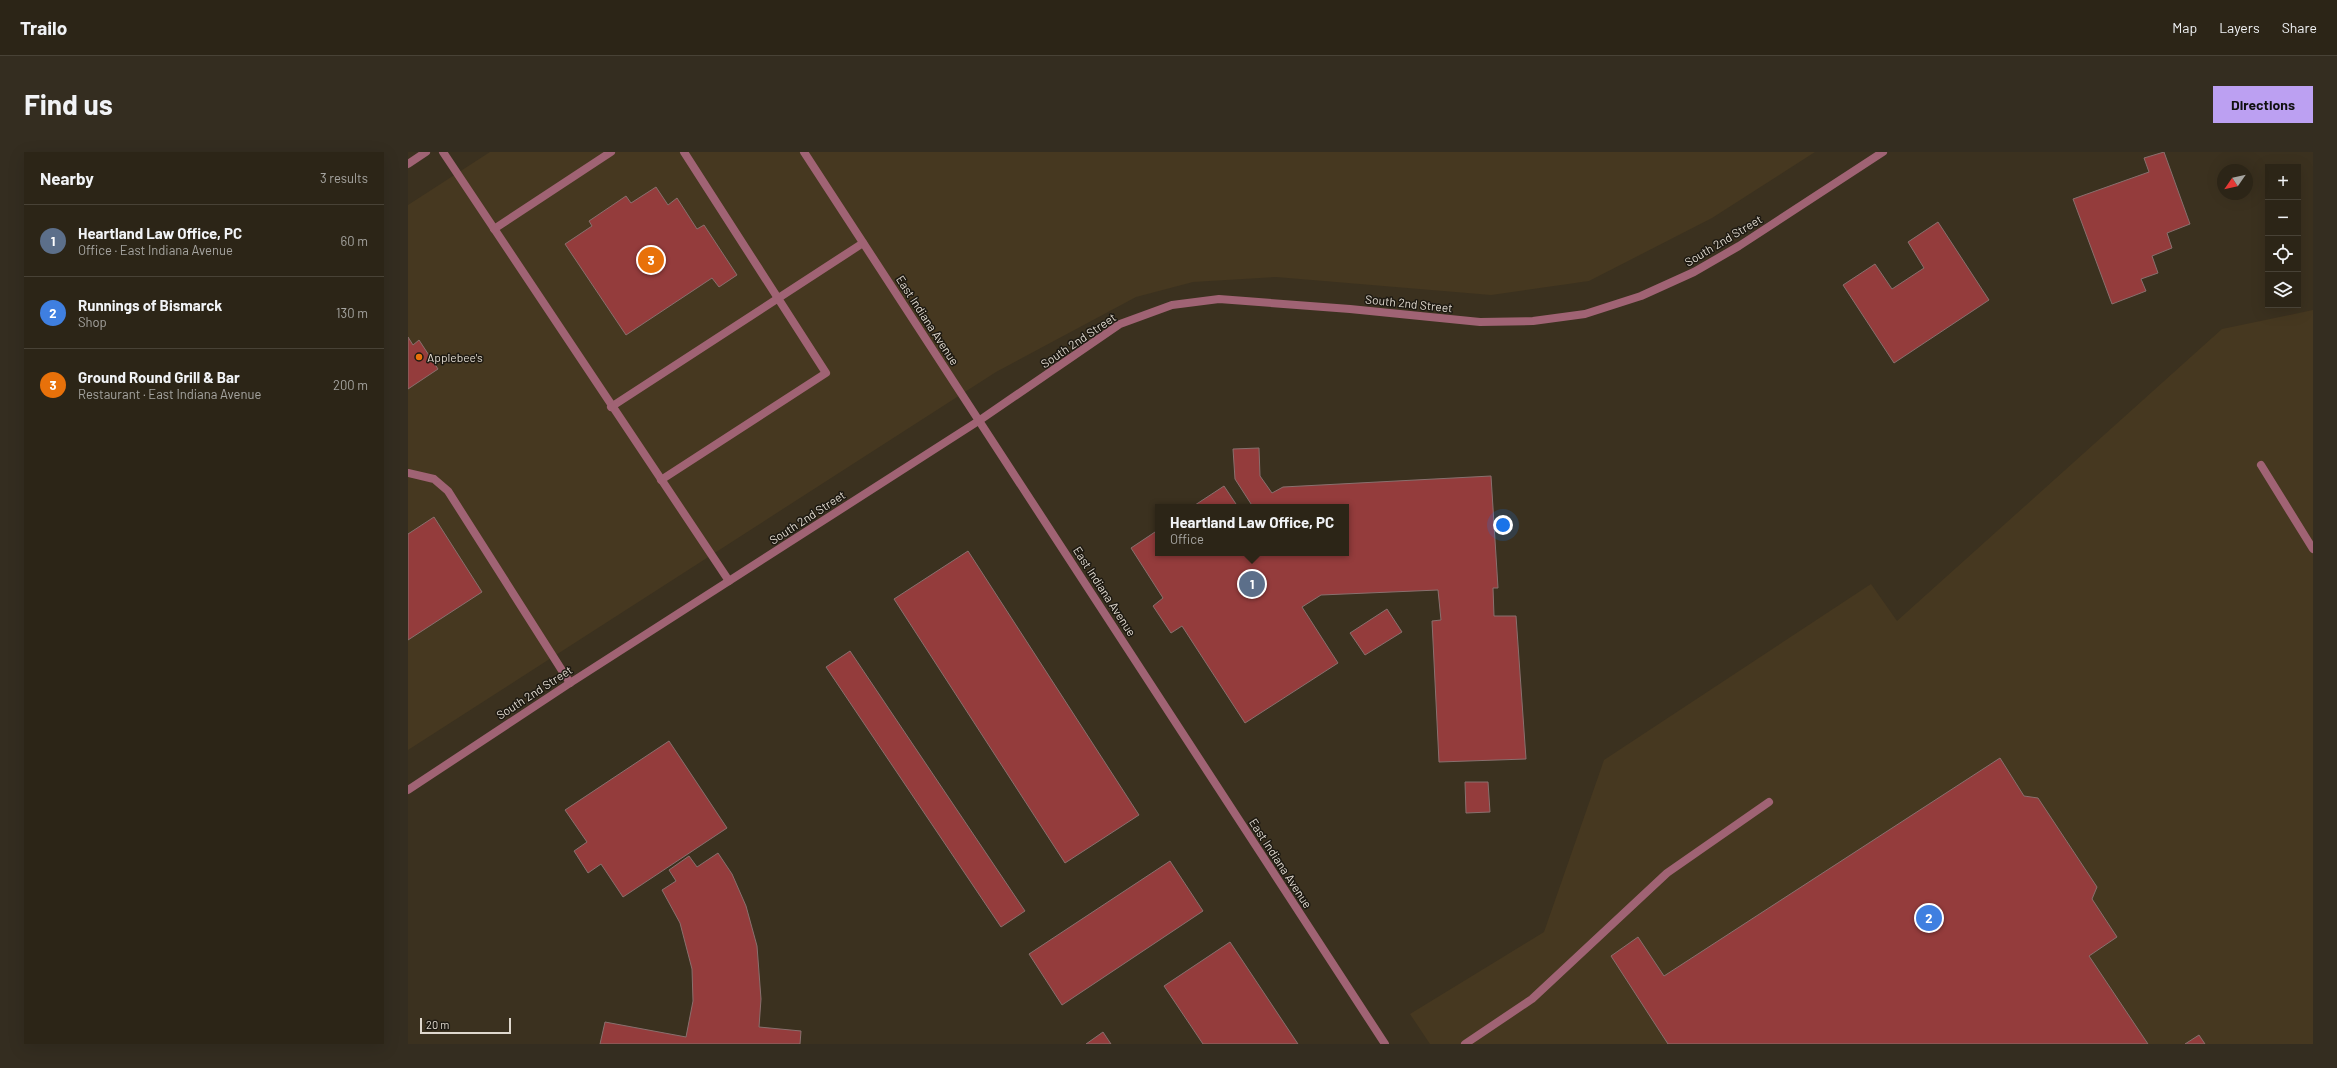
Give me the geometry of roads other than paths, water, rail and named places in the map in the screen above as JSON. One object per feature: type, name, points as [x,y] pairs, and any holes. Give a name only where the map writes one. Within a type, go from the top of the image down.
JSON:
[{"type":"street","points":[[408,164],[426,152]]},
{"type":"street","points":[[443,152],[611,407],[729,581]]},
{"type":"street","points":[[494,229],[610,152]]},
{"type":"street","points":[[661,480],[826,373],[684,152]]},
{"type":"street","name":"East Indiana Avenue","points":[[805,152],[1385,1044]]},
{"type":"street","name":"South 2nd Street","points":[[408,790],[570,683],[980,420],[1120,324],[1172,305],[1219,299],[1508,322],[1559,319],[1612,306],[1669,284],[1715,260],[1883,152]]},
{"type":"street","points":[[611,407],[863,243]]},
{"type":"street","points":[[2261,465],[2313,549]]},
{"type":"street","points":[[408,473],[434,479],[448,491],[570,683]]},
{"type":"street","points":[[1465,1044],[1532,999],[1667,873],[1769,802]]},
{"type":"place","name":"Ground Round Grill & Bar","points":[[651,260]]},
{"type":"place","name":"Applebee's","points":[[419,357]]},
{"type":"place","name":"Heartland Law Office, PC","points":[[1252,584]]},
{"type":"place","name":"Runnings of Bismarck","points":[[1929,918]]}]
